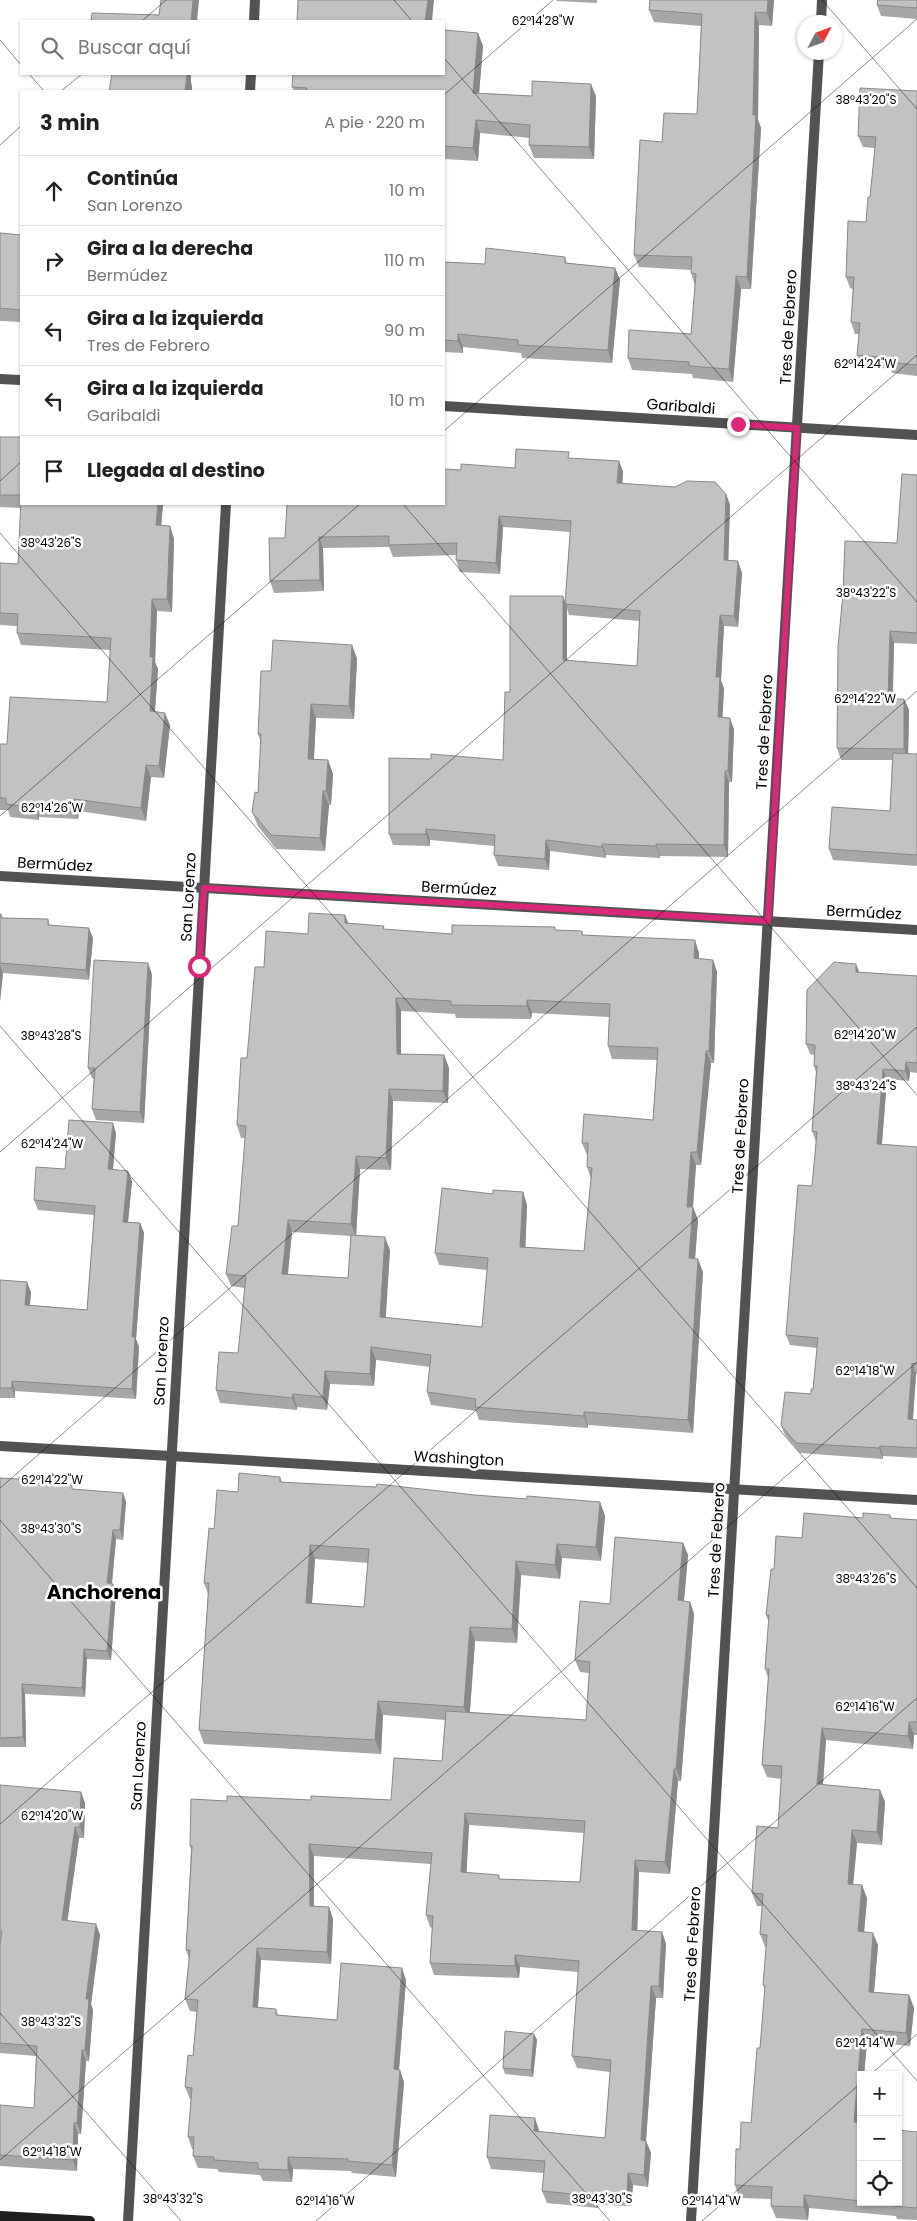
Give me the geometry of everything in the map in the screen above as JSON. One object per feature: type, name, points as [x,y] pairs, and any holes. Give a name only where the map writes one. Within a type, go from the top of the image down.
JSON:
[{"type":"main road","points":[[0,2216],[90,2221]]},
{"type":"street","points":[[254,20],[255,0]]},
{"type":"street","points":[[821,15],[822,0]]},
{"type":"street","name":"Tres de Febrero","points":[[691,2221],[819,60]]},
{"type":"street","points":[[250,90],[251,75]]},
{"type":"street","points":[[0,379],[20,380]]},
{"type":"street","name":"Garibaldi","points":[[445,406],[917,436]]},
{"type":"street","name":"San Lorenzo","points":[[128,2221],[226,505]]},
{"type":"street","name":"Bermúdez","points":[[0,876],[917,930]]},
{"type":"street","name":"Washington","points":[[0,1446],[917,1500]]},
{"type":"building","points":[[161,0],[193,0],[191,20],[91,20],[92,13],[159,15]]},
{"type":"building","points":[[298,0],[428,0],[425,20],[297,20]]},
{"type":"building","points":[[650,0],[768,0],[767,13],[755,12],[753,115],[756,115],[747,277],[736,276],[729,369],[689,366],[689,362],[628,358],[629,330],[691,334],[696,274],[691,273],[692,257],[634,255],[640,140],[662,142],[664,113],[697,114],[702,14],[649,10]]},
{"type":"building","points":[[878,0],[917,0],[917,8],[877,5]]},
{"type":"building","points":[[445,30],[478,33],[473,93],[532,96],[532,81],[591,84],[589,147],[529,145],[530,125],[476,120],[473,148],[445,146],[445,90],[306,90],[307,88],[292,87],[293,75],[445,75]]},
{"type":"building","points":[[112,75],[187,75],[185,90],[109,90]]},
{"type":"building","points":[[860,88],[917,91],[917,365],[888,362],[889,358],[857,355],[860,323],[851,322],[854,277],[846,277],[848,221],[866,222],[876,137],[858,136]]},
{"type":"building","points":[[0,233],[20,235],[20,310],[0,308]]},
{"type":"building","points":[[486,248],[565,257],[565,263],[615,268],[608,350],[518,345],[518,340],[458,334],[458,341],[445,340],[445,262],[485,264]]},
{"type":"building","points":[[0,437],[20,437],[20,495],[0,495]]},
{"type":"building","points":[[516,449],[569,452],[568,458],[619,461],[617,483],[675,487],[687,481],[715,482],[726,494],[724,560],[738,561],[734,616],[720,615],[716,677],[720,677],[718,717],[730,718],[728,771],[725,771],[724,845],[656,844],[656,846],[602,844],[602,847],[546,840],[545,859],[494,855],[495,835],[426,829],[426,834],[389,834],[389,758],[431,759],[431,754],[503,760],[505,692],[510,692],[510,596],[563,596],[563,660],[637,666],[640,611],[565,604],[571,521],[499,516],[496,563],[456,560],[457,543],[389,545],[389,536],[319,537],[320,580],[270,581],[269,538],[285,538],[287,505],[445,505],[445,469],[461,470],[461,464],[515,468]]},
{"type":"building","points":[[902,474],[917,475],[917,633],[890,631],[888,699],[904,699],[904,749],[837,748],[838,646],[843,594],[845,541],[897,543]]},
{"type":"building","points":[[21,505],[158,505],[156,525],[170,526],[167,599],[152,599],[150,657],[153,657],[150,711],[165,713],[159,766],[146,765],[141,808],[74,799],[74,807],[34,805],[34,808],[6,804],[6,798],[0,798],[0,744],[7,744],[10,697],[107,702],[111,638],[17,633],[18,614],[0,613],[0,563],[18,564]]},
{"type":"building","points":[[273,640],[352,645],[349,706],[311,704],[308,759],[328,760],[326,791],[323,791],[320,838],[271,835],[252,812],[255,792],[258,793],[261,734],[258,734],[261,671],[271,671]]},
{"type":"building","points":[[893,753],[917,754],[917,855],[829,849],[832,807],[890,811]]},
{"type":"building","points":[[309,913],[345,915],[345,923],[384,926],[383,929],[452,934],[452,925],[555,927],[555,930],[582,931],[582,935],[695,940],[694,958],[713,960],[709,1051],[706,1051],[697,1152],[691,1152],[687,1207],[693,1207],[689,1258],[698,1259],[688,1420],[584,1412],[584,1416],[475,1407],[476,1399],[427,1392],[431,1355],[371,1347],[370,1374],[325,1371],[323,1397],[293,1394],[292,1398],[216,1390],[219,1352],[238,1353],[246,1276],[226,1274],[232,1226],[238,1226],[246,1126],[237,1125],[241,1058],[247,1058],[255,967],[264,967],[266,931],[308,934]],"holes":[[[396,998],[451,1001],[451,1005],[527,1006],[527,1000],[610,1004],[608,1046],[658,1048],[653,1120],[584,1114],[582,1143],[588,1143],[587,1167],[592,1168],[584,1251],[520,1247],[523,1192],[493,1190],[493,1194],[442,1188],[435,1253],[488,1258],[482,1327],[380,1317],[385,1237],[351,1235],[348,1278],[282,1274],[288,1220],[351,1224],[356,1156],[386,1158],[389,1089],[443,1091],[444,1055],[397,1054]]]},
{"type":"building","points":[[0,914],[1,918],[48,919],[48,925],[89,928],[86,970],[0,963]]},
{"type":"building","points":[[94,960],[148,963],[140,1112],[92,1109],[95,1068],[88,1068]]},
{"type":"building","points":[[834,962],[856,964],[856,972],[917,976],[917,1063],[906,1062],[905,1071],[883,1069],[877,1144],[917,1147],[917,1364],[912,1363],[908,1419],[917,1420],[917,1448],[880,1446],[879,1448],[796,1443],[781,1425],[785,1392],[811,1394],[811,1389],[813,1389],[818,1338],[786,1335],[798,1185],[812,1186],[817,1132],[812,1131],[817,1066],[814,1066],[815,1045],[806,1044],[807,990]]},
{"type":"building","points":[[69,1120],[113,1123],[108,1169],[128,1171],[123,1222],[140,1223],[132,1337],[135,1337],[132,1389],[12,1381],[12,1388],[0,1388],[0,1280],[27,1282],[25,1305],[87,1310],[95,1206],[34,1200],[36,1167],[65,1169]]},
{"type":"building","points":[[239,1473],[280,1477],[280,1482],[376,1487],[377,1484],[475,1495],[527,1499],[527,1496],[600,1502],[596,1547],[557,1544],[555,1565],[516,1561],[512,1629],[470,1627],[464,1707],[378,1701],[375,1740],[199,1730],[209,1583],[204,1583],[209,1528],[214,1529],[217,1490],[238,1492]],"holes":[[[310,1545],[369,1549],[364,1607],[306,1603]]]},
{"type":"building","points":[[19,1477],[49,1478],[48,1484],[72,1485],[72,1489],[123,1493],[120,1530],[113,1530],[107,1583],[113,1584],[107,1651],[84,1649],[82,1688],[22,1684],[23,1737],[0,1738],[0,1478],[19,1479]]},
{"type":"building","points":[[804,1513],[863,1518],[863,1513],[917,1520],[917,1722],[909,1722],[908,1736],[822,1728],[817,1784],[880,1790],[877,1832],[852,1830],[848,1884],[862,1885],[858,1931],[873,1933],[869,1992],[909,1995],[906,2033],[862,2029],[854,2122],[857,2122],[857,2201],[804,2195],[804,2207],[771,2206],[772,2187],[735,2185],[736,2149],[740,2149],[741,2122],[751,2123],[757,2048],[760,2048],[765,1986],[763,1985],[767,1935],[760,1934],[763,1894],[752,1893],[757,1826],[778,1828],[782,1766],[762,1765],[769,1669],[765,1669],[769,1615],[766,1615],[771,1569],[774,1569],[776,1536],[802,1538]]},
{"type":"building","points":[[615,1537],[683,1543],[678,1600],[690,1602],[676,1769],[674,1769],[665,1862],[635,1860],[632,1930],[662,1932],[659,1986],[651,1986],[641,2140],[646,2141],[644,2175],[628,2173],[627,2194],[594,2193],[593,2196],[542,2191],[545,2161],[487,2157],[490,2115],[535,2118],[534,2131],[605,2138],[611,2060],[572,2056],[579,1961],[515,1955],[515,1966],[430,1963],[433,1916],[426,1915],[432,1853],[309,1844],[310,1906],[329,1907],[327,1952],[257,1948],[253,2007],[276,2009],[276,2015],[337,2020],[341,1963],[402,1968],[394,2069],[400,2070],[392,2165],[348,2161],[348,2159],[288,2157],[288,2170],[258,2169],[258,2163],[214,2160],[214,2157],[193,2156],[194,2137],[188,2137],[192,2088],[185,2087],[188,2055],[193,2056],[198,2000],[185,1999],[190,1950],[186,1950],[192,1846],[190,1846],[191,1799],[227,1801],[227,1796],[311,1800],[311,1796],[391,1800],[394,1758],[442,1761],[446,1711],[586,1720],[590,1662],[575,1660],[580,1601],[610,1604]],"holes":[[[465,1813],[585,1821],[580,1882],[499,1879],[499,1875],[461,1872]]]},
{"type":"building","points":[[0,1785],[81,1792],[80,1827],[75,1827],[62,1920],[96,1924],[86,1999],[89,1999],[85,2050],[82,2050],[77,2123],[74,2123],[73,2160],[0,2155],[0,2105],[34,2108],[37,2046],[0,2043],[0,1944],[2,1931],[0,1931]]},
{"type":"building","points":[[505,2031],[534,2034],[531,2070],[503,2068]]},
{"type":"building","points":[[902,2130],[917,2132],[917,2208],[893,2206],[902,2206]]},
{"type":"district","name":"Anchorena","points":[[104,1592]]},
{"type":"route","points":[[199,966],[204,888],[768,921],[797,428],[738,424]]}]
